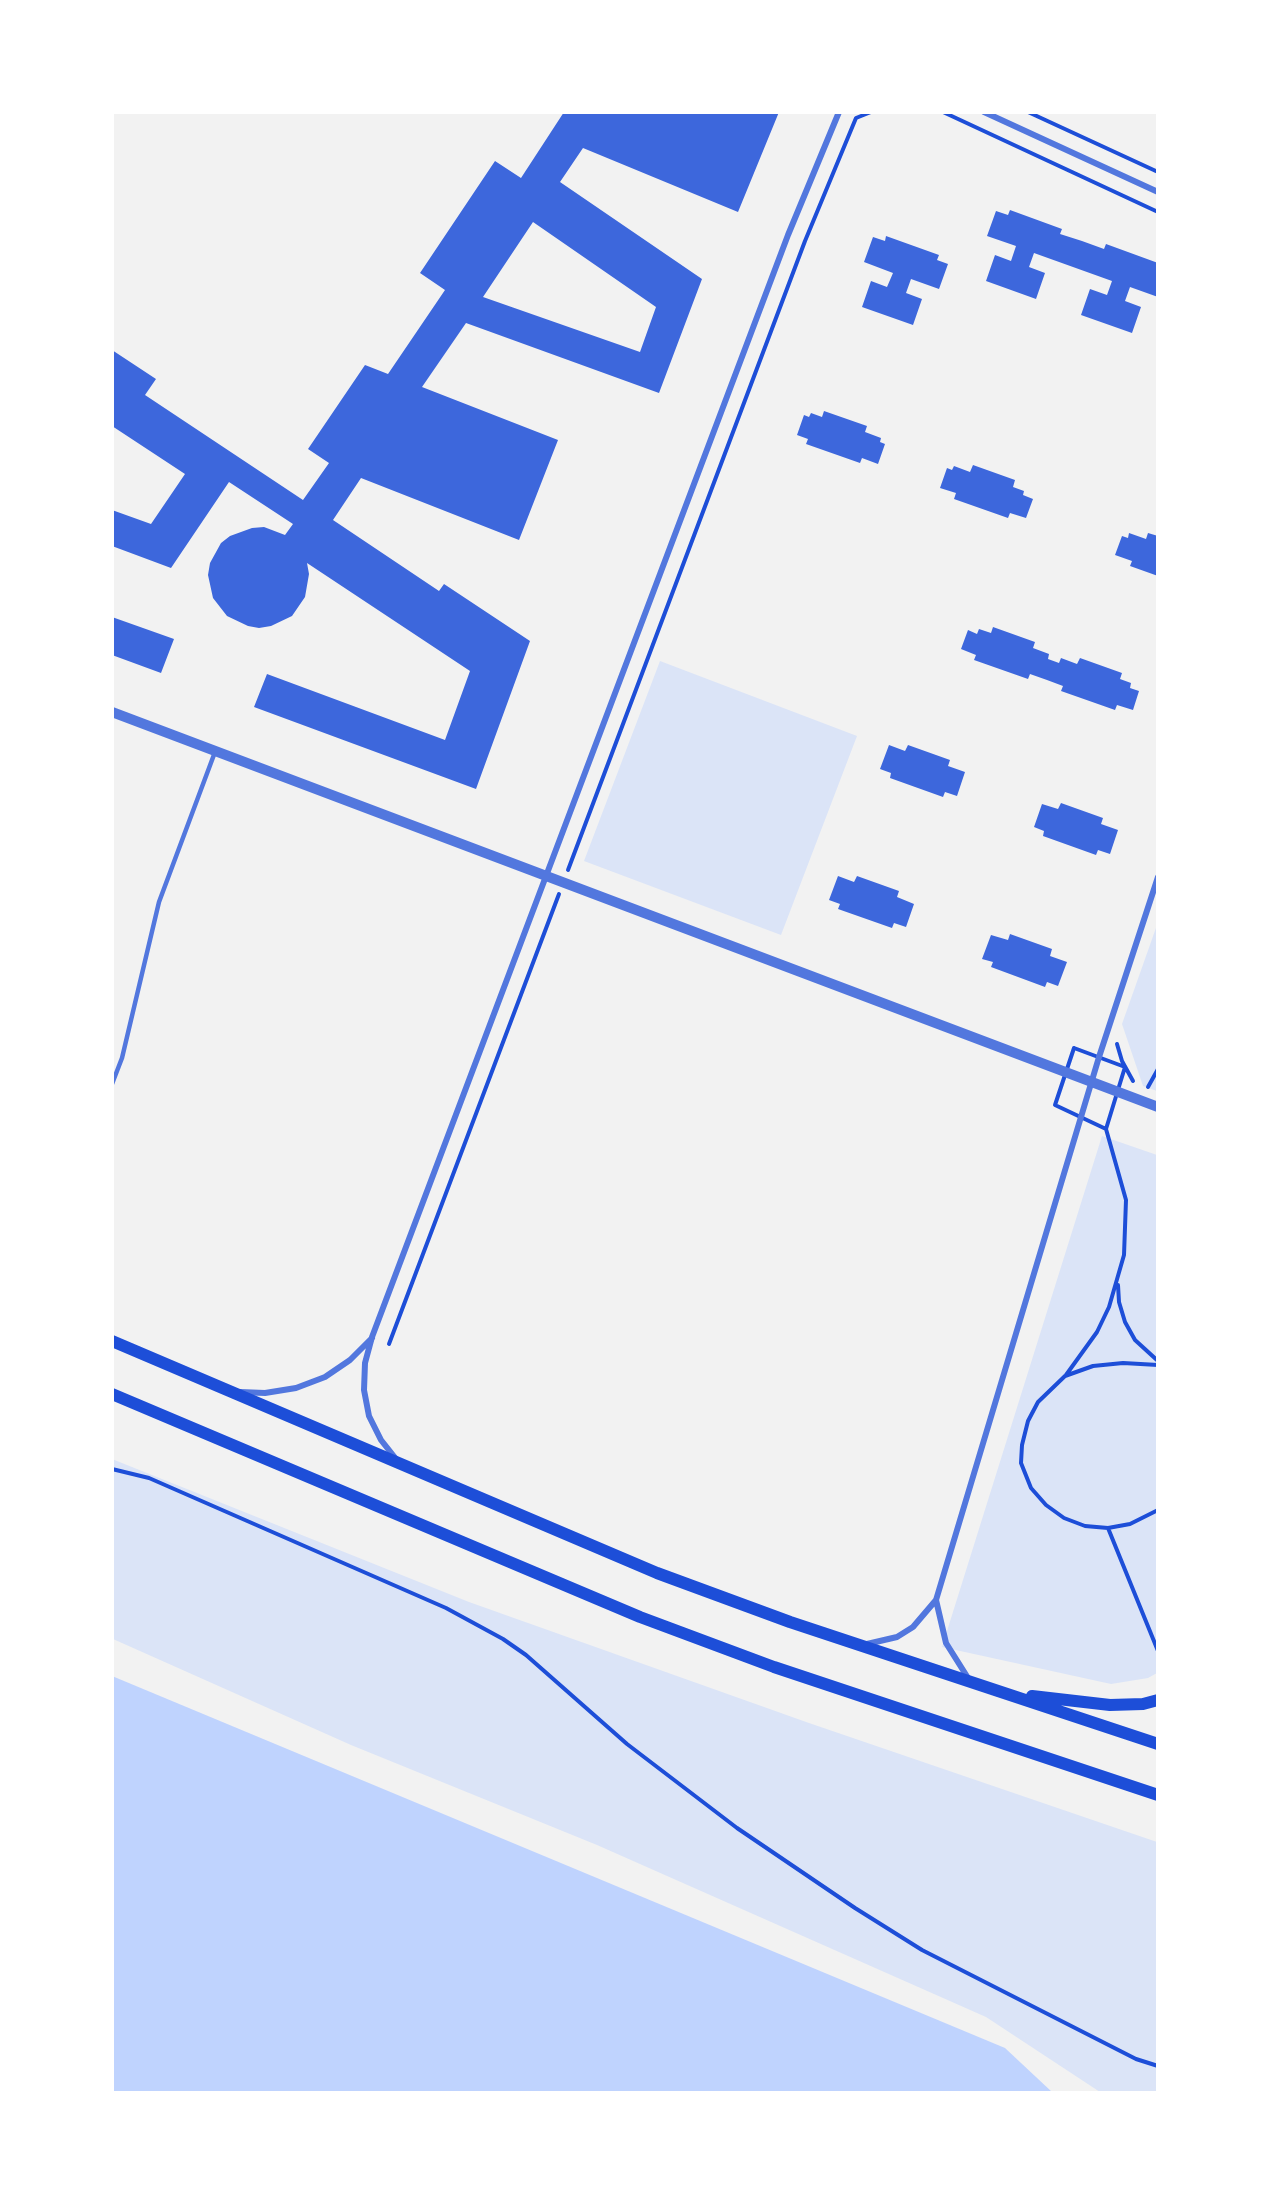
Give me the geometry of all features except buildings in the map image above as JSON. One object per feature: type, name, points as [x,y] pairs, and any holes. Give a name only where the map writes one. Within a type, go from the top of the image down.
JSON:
[{"type":"main road","points":[[112,1341],[657,1573],[862,1645],[1158,1744]]},
{"type":"main road","points":[[112,1394],[640,1617],[774,1667],[1158,1795]]},
{"type":"main road","points":[[1007,1693],[1110,1705],[1143,1704],[1158,1700]]},
{"type":"street","points":[[398,1461],[381,1440],[364,1390],[365,1363],[372,1337],[788,235],[839,112]]},
{"type":"street","points":[[984,112],[1158,192]]},
{"type":"street","points":[[112,712],[1158,1107]]},
{"type":"street","points":[[862,1645],[880,1643],[913,1627],[936,1600],[1092,1082],[1158,877]]},
{"type":"street","points":[[233,1392],[265,1393],[296,1388],[325,1377],[350,1360],[372,1337]]},
{"type":"street","points":[[936,1600],[946,1643],[970,1681]]},
{"type":"lane","points":[[112,1084],[122,1058],[159,902],[216,751]]},
{"type":"path","points":[[389,1344],[806,241],[859,112]]},
{"type":"path","points":[[856,118],[871,112]]},
{"type":"path","points":[[943,112],[1158,212]]},
{"type":"path","points":[[1028,112],[1158,172]]},
{"type":"path","points":[[1116,1034],[1122,1061],[1136,1084]]},
{"type":"path","points":[[1140,1088],[1145,1093],[1158,1069]]},
{"type":"path","points":[[1106,1129],[1126,1200],[1124,1255],[1118,1281],[1097,1332],[1065,1376],[1038,1402],[1026,1429],[1021,1463],[1031,1488],[1046,1505],[1064,1518],[1085,1526],[1108,1527],[1130,1524],[1158,1510]]},
{"type":"path","points":[[1118,1281],[1119,1302],[1125,1322],[1135,1340],[1158,1363]]},
{"type":"path","points":[[1065,1376],[1094,1366],[1158,1363]]},
{"type":"path","points":[[112,1469],[149,1478],[446,1608],[503,1639],[526,1656],[627,1744],[727,1821],[855,1908],[922,1950],[1136,2059],[1158,2066]]},
{"type":"path","points":[[1108,1527],[1158,1651]]},
{"type":"shaded area","points":[[660,661],[857,736],[781,935],[584,861]]},
{"type":"shaded area","points":[[1157,925],[1157,1091],[1143,1086],[1122,1024]]},
{"type":"shaded area","points":[[1102,1136],[1157,1155],[1157,1673],[1148,1678],[1111,1684],[942,1647]]},
{"type":"shaded area","points":[[112,1459],[469,1602],[809,1723],[1157,1842],[1157,2092],[1100,2092],[986,2017],[597,1845],[351,1745],[113,1639]]},
{"type":"water","points":[[112,1676],[1005,2048],[1052,2092],[113,2092]]}]
